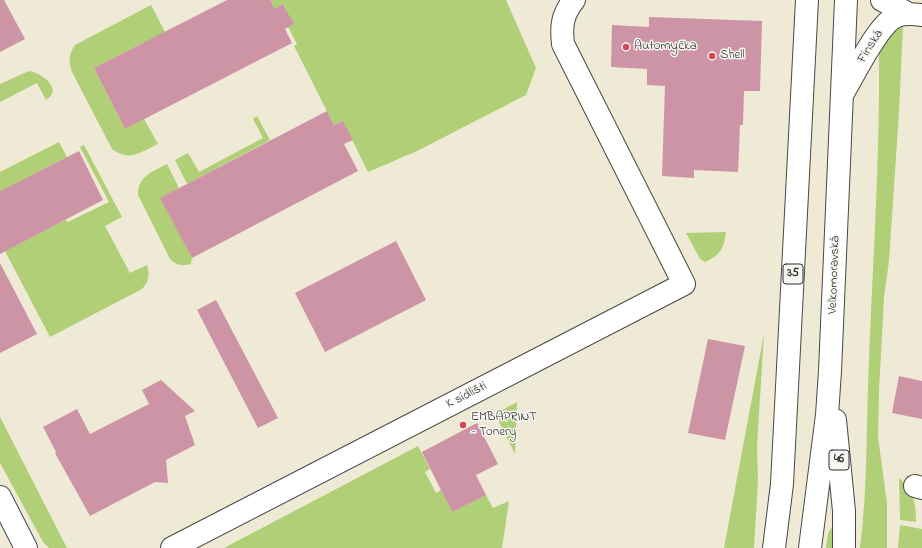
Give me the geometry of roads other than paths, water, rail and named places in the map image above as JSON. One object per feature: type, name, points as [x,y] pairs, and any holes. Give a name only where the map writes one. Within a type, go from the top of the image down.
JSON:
[{"type":"main road","name":"K sídlišti","points":[[172,548],[684,284],[562,44],[561,27],[568,8],[574,0]]},
{"type":"main road","name":"35","points":[[774,548],[782,476],[807,0]]},
{"type":"main road","name":"Velkomoravská","points":[[810,548],[830,372],[846,0]]},
{"type":"main road","name":"Finská","points":[[882,0],[915,14]]},
{"type":"main road","name":"Finská","points":[[843,93],[881,29],[896,16],[915,14]]},
{"type":"main road","name":"46","points":[[830,372],[844,511],[844,548]]},
{"type":"main road","points":[[0,498],[5,520],[26,548]]},
{"type":"place","name":"Automyčka","points":[[626,47]]},
{"type":"place","name":"Shell","points":[[712,56]]},
{"type":"place","name":"EMBAPRINT - Tonery","points":[[463,425]]}]
